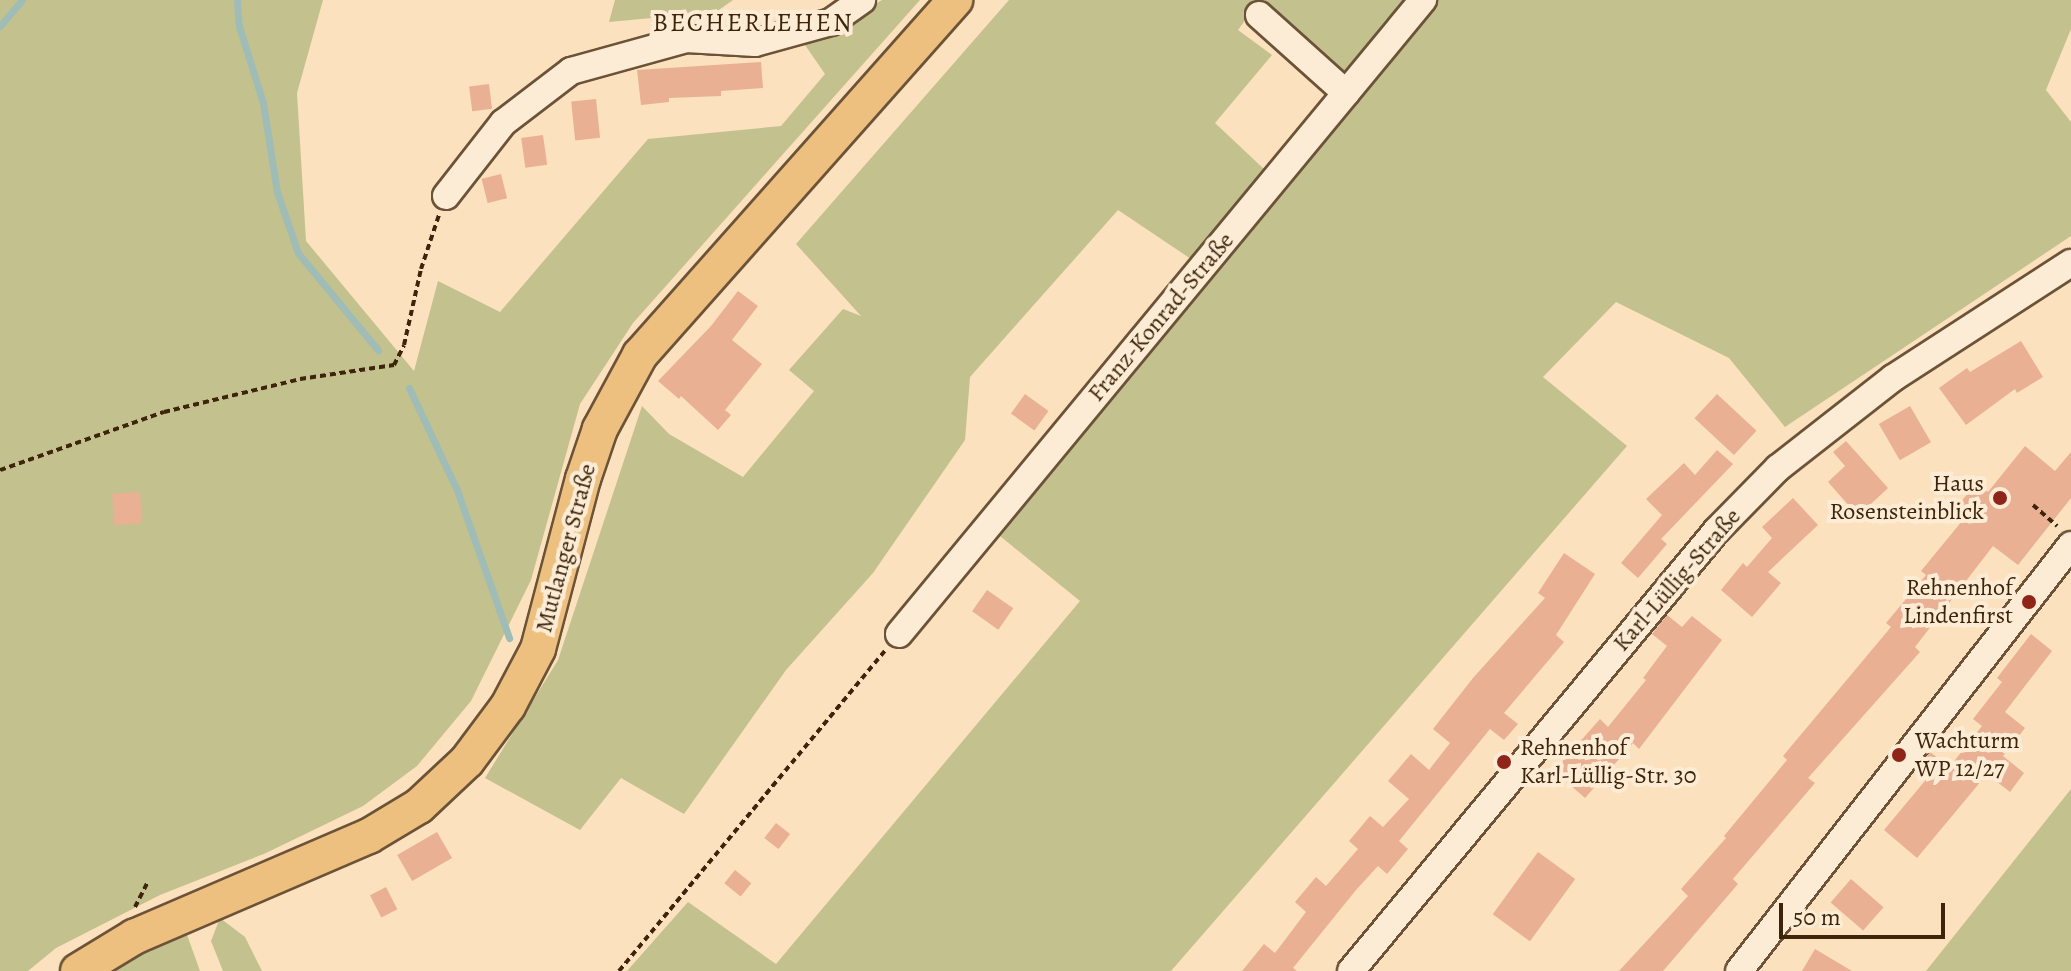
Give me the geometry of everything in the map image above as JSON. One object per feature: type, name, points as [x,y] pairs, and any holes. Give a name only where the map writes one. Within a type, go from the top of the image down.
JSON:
[{"type":"main road","name":"Mutlanger Straße","points":[[78,971],[134,937],[369,836],[419,806],[467,761],[508,706],[538,649],[600,429],[640,355],[955,0]]},
{"type":"street","points":[[446,196],[503,123],[571,71],[686,39],[755,43],[831,22],[862,0]]},
{"type":"street","name":"Franz-Konrad-Straße","points":[[899,634],[1423,0]]},
{"type":"street","points":[[1259,15],[1346,93]]},
{"type":"street","name":"Karl-Lüllig-Straße","points":[[1351,971],[1717,530],[1778,468],[1893,378],[2071,263]]},
{"type":"street","points":[[1739,971],[2066,537]]},
{"type":"path","points":[[0,470],[164,412],[300,379],[394,365],[404,345],[421,269],[446,196]]},
{"type":"path","points":[[2033,505],[2066,537]]},
{"type":"path","points":[[619,971],[899,634]]},
{"type":"shaded area","points":[[0,0],[323,0],[297,93],[306,241],[414,371],[438,281],[500,312],[648,139],[781,126],[825,74],[805,45],[882,0],[920,0],[633,323],[580,404],[531,580],[471,701],[417,766],[363,806],[266,853],[160,895],[56,948],[28,971],[0,971]]},
{"type":"shaded area","points":[[615,0],[733,0],[716,12],[609,22]]},
{"type":"shaded area","points":[[1009,0],[1260,0],[1238,30],[1272,55],[1215,123],[1265,170],[1191,259],[1118,210],[970,377],[965,440],[873,573],[786,670],[684,814],[621,778],[580,830],[485,778],[558,660],[642,406],[669,434],[743,477],[814,391],[789,370],[843,309],[861,316],[796,244]]},
{"type":"shaded area","points":[[1264,0],[1412,0],[1348,77]]},
{"type":"shaded area","points":[[1433,0],[2071,0],[2071,29],[2046,90],[2071,122],[2071,236],[1785,427],[1729,358],[1616,302],[1543,377],[1627,446],[1171,971],[627,971],[688,902],[776,964],[1080,601],[1000,536],[1292,170]]},
{"type":"shaded area","points":[[2071,789],[2071,971],[1926,971]]},
{"type":"shaded area","points":[[220,918],[245,937],[262,971],[223,971],[211,941]]},
{"type":"shaded area","points":[[186,932],[200,971],[108,971],[113,968]]},
{"type":"building","points":[[761,62],[763,88],[721,91],[721,96],[669,98],[669,102],[641,105],[637,70]]},
{"type":"building","points":[[489,84],[492,109],[472,111],[469,86]]},
{"type":"building","points":[[596,99],[600,138],[575,140],[571,102]]},
{"type":"building","points":[[543,135],[547,165],[525,168],[521,138]]},
{"type":"building","points":[[501,174],[507,198],[488,203],[482,179]]},
{"type":"building","points":[[738,291],[758,306],[732,340],[762,364],[725,410],[731,415],[718,430],[681,396],[679,399],[658,381],[711,326]]},
{"type":"building","points":[[2021,341],[2043,377],[2017,393],[2015,389],[1966,425],[1939,388],[1967,368],[1970,372]]},
{"type":"building","points":[[1025,394],[1048,411],[1034,430],[1011,413]]},
{"type":"building","points":[[1717,394],[1756,431],[1734,455],[1694,418]]},
{"type":"building","points":[[1910,406],[1931,442],[1900,460],[1879,424]]},
{"type":"building","points":[[1846,441],[1888,488],[1858,516],[1828,482],[1845,466],[1833,452]]},
{"type":"building","points":[[2025,446],[2055,471],[2071,452],[2071,498],[2018,565],[1993,546],[1915,647],[1920,652],[1808,778],[1815,783],[1733,879],[1738,884],[1663,971],[1619,971],[1688,896],[1681,889],[1787,760],[1783,756],[1891,627],[1886,623],[1926,575],[1921,571],[1967,515],[1957,507],[1976,483],[1988,492]]},
{"type":"building","points":[[1717,450],[1733,464],[1661,539],[1667,544],[1638,578],[1621,563],[1662,515],[1646,499],[1684,463],[1695,475]]},
{"type":"building","points":[[140,492],[142,523],[114,525],[112,494]]},
{"type":"building","points":[[1793,498],[1818,525],[1768,572],[1781,583],[1752,617],[1721,590],[1743,563],[1747,567],[1772,538],[1762,527]]},
{"type":"building","points":[[1564,553],[1595,574],[1556,635],[1564,642],[1504,713],[1518,724],[1504,740],[1490,729],[1399,841],[1408,849],[1387,874],[1378,866],[1356,890],[1293,968],[1297,971],[1242,971],[1264,944],[1275,953],[1306,912],[1295,902],[1316,877],[1326,886],[1358,849],[1349,841],[1370,816],[1383,827],[1409,799],[1388,781],[1411,754],[1429,770],[1450,743],[1433,729],[1473,678],[1545,598],[1538,593]]},
{"type":"building","points":[[987,590],[1013,608],[998,630],[972,611]]},
{"type":"building","points":[[1667,615],[1682,627],[1692,616],[1722,640],[1639,749],[1633,743],[1585,798],[1554,771],[1600,719],[1608,727],[1646,680],[1643,678],[1667,646],[1652,634]]},
{"type":"building","points":[[2031,634],[2052,651],[2005,712],[2025,728],[2003,756],[2024,773],[2010,792],[1987,774],[1917,858],[1884,830],[1929,776],[1918,767],[1930,752],[1951,765],[1982,726],[1973,719],[2002,682],[1997,678]]},
{"type":"building","points":[[776,823],[790,834],[778,849],[764,838]]},
{"type":"building","points":[[437,832],[452,858],[412,881],[397,855]]},
{"type":"building","points":[[1538,852],[1575,879],[1530,941],[1493,914]]},
{"type":"building","points":[[735,870],[751,883],[741,896],[724,883]]},
{"type":"building","points":[[1851,879],[1883,907],[1863,931],[1831,902]]},
{"type":"building","points":[[386,887],[397,909],[381,917],[370,895]]},
{"type":"building","points":[[1815,949],[1852,971],[1802,971]]},
{"type":"waterway","points":[[0,26],[22,0]]},
{"type":"waterway","points":[[237,0],[239,26],[263,103],[277,192],[298,253],[378,350]]},
{"type":"waterway","points":[[409,388],[457,490],[509,638]]},
{"type":"place","name":"Haus Rosensteinblick","points":[[2000,498]]},
{"type":"place","name":"Rehnenhof Lindenfirst","points":[[2029,602]]},
{"type":"place","name":"Wachturm WP 12/27","points":[[1899,755]]},
{"type":"place","name":"Rehnenhof Karl-Lüllig-Str. 30","points":[[1504,762]]},
{"type":"district","name":"BECHERLEHEN","points":[[753,23]]}]
